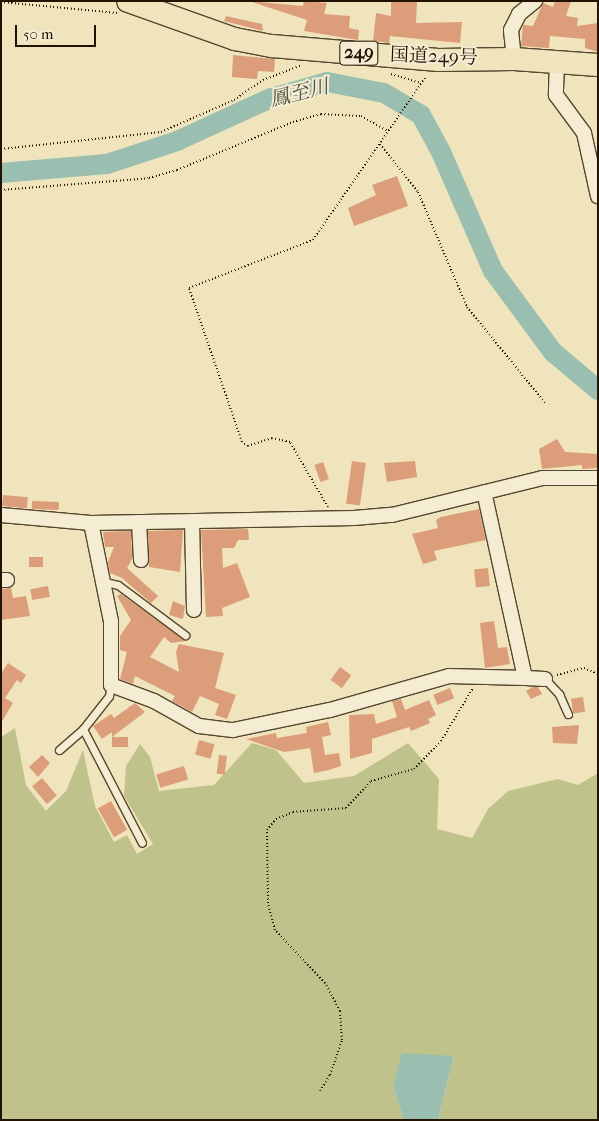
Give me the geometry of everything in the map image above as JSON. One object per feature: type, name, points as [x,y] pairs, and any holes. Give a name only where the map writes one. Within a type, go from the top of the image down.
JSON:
[{"type":"highway","name":"国道249号","points":[[126,8],[235,39],[272,46],[438,60],[514,59],[598,65]]},
{"type":"street","points":[[514,59],[512,30],[520,14],[535,1]]},
{"type":"street","points":[[557,61],[556,95],[584,133],[598,196]]},
{"type":"street","points":[[1,516],[91,523],[334,519],[392,515],[544,478],[598,478]]},
{"type":"street","points":[[484,492],[526,678]]},
{"type":"street","points":[[192,521],[194,610]]},
{"type":"street","points":[[139,522],[141,560]]},
{"type":"street","points":[[91,523],[105,582],[111,621],[111,685],[154,701],[199,726],[233,730],[330,710],[431,680],[479,677],[545,679]]},
{"type":"lane","points":[[105,582],[118,585],[184,634]]},
{"type":"lane","points":[[545,679],[559,694],[568,714]]},
{"type":"lane","points":[[59,750],[84,729],[108,696],[111,685]]},
{"type":"lane","points":[[84,729],[142,843]]},
{"type":"path","points":[[1,2],[126,8]]},
{"type":"path","points":[[334,519],[290,442],[272,438],[248,446],[242,442],[188,290],[191,284],[313,240],[438,60]]},
{"type":"path","points":[[1,149],[161,132],[234,100],[263,80],[310,64]]},
{"type":"path","points":[[390,73],[421,83]]},
{"type":"path","points":[[1,190],[149,178],[321,114],[361,116],[388,131]]},
{"type":"path","points":[[380,144],[418,192],[468,307],[545,404]]},
{"type":"path","points":[[545,679],[573,668],[598,674]]},
{"type":"path","points":[[320,1091],[330,1074],[342,1040],[340,1011],[325,983],[275,930],[268,903],[267,830],[276,820],[293,812],[346,808],[371,781],[414,769],[441,741],[479,677]]},
{"type":"green space","points":[[15,728],[26,785],[46,811],[66,791],[83,750],[95,806],[114,842],[127,835],[137,854],[153,844],[124,796],[126,766],[140,744],[150,757],[159,791],[214,785],[252,743],[276,750],[304,783],[354,776],[408,743],[439,779],[437,829],[472,838],[488,809],[508,791],[558,779],[578,785],[598,773],[598,1120],[438,1120],[454,1056],[393,1086],[404,1120],[1,1120],[1,737]]},
{"type":"shaded area","points":[[402,1053],[454,1056],[438,1120],[404,1120],[393,1086]]},
{"type":"building","points":[[249,1],[303,6],[304,1],[327,3],[324,14],[350,16],[349,28],[359,30],[358,40],[304,31],[307,20]]},
{"type":"building","points":[[391,1],[417,1],[416,23],[462,22],[460,43],[390,36],[389,43],[373,41],[376,13],[391,16]]},
{"type":"building","points":[[555,1],[571,1],[566,16],[578,18],[577,26],[598,23],[598,52],[585,48],[585,39],[550,36],[549,48],[521,46],[523,25],[533,26],[543,3],[553,7]]},
{"type":"building","points":[[226,16],[262,24],[263,31],[224,21]]},
{"type":"building","points":[[233,55],[275,59],[274,72],[258,71],[257,79],[232,77]]},
{"type":"building","points":[[397,176],[408,206],[354,226],[348,208],[376,195],[372,185]]},
{"type":"building","points":[[557,439],[565,452],[598,454],[598,468],[582,469],[582,465],[542,469],[539,449]]},
{"type":"building","points":[[352,461],[366,463],[360,506],[346,504]]},
{"type":"building","points":[[415,461],[417,477],[387,482],[384,463]]},
{"type":"building","points":[[323,462],[329,479],[320,482],[314,465]]},
{"type":"building","points":[[3,495],[28,497],[27,508],[2,506]]},
{"type":"building","points":[[32,501],[59,502],[59,510],[32,509]]},
{"type":"building","points":[[479,509],[486,540],[434,551],[437,560],[423,564],[412,534],[438,528],[436,520],[441,517]]},
{"type":"building","points":[[248,529],[249,540],[238,540],[234,548],[222,548],[223,568],[237,563],[250,597],[222,608],[223,616],[206,617],[201,530]]},
{"type":"building","points":[[183,530],[180,572],[149,567],[148,531]]},
{"type":"building","points":[[131,531],[132,559],[127,568],[158,596],[151,603],[122,578],[110,573],[108,562],[114,547],[105,547],[103,532]]},
{"type":"building","points":[[29,557],[43,557],[43,567],[29,567]]},
{"type":"building","points":[[488,568],[490,586],[476,587],[474,569]]},
{"type":"building","points":[[48,586],[50,597],[32,600],[30,589]]},
{"type":"building","points":[[11,588],[13,598],[26,596],[30,616],[1,620],[1,589]]},
{"type":"building","points":[[121,594],[186,641],[171,643],[164,637],[150,657],[179,672],[176,652],[179,644],[224,653],[215,688],[236,695],[227,719],[215,715],[219,704],[200,696],[192,712],[172,701],[175,696],[135,676],[133,684],[120,679],[127,652],[120,650],[120,636],[131,620],[117,596]]},
{"type":"building","points":[[173,601],[185,606],[183,619],[169,615]]},
{"type":"building","points":[[494,621],[498,648],[507,647],[510,664],[485,668],[480,623]]},
{"type":"building","points":[[8,663],[26,675],[21,683],[17,680],[5,698],[13,703],[1,723],[1,674]]},
{"type":"building","points":[[340,667],[351,675],[342,688],[331,680]]},
{"type":"building","points":[[533,687],[538,687],[542,694],[531,699],[526,691]]},
{"type":"building","points":[[450,688],[454,698],[437,705],[433,695]]},
{"type":"building","points":[[583,697],[585,712],[573,714],[571,699]]},
{"type":"building","points":[[401,699],[405,710],[429,700],[436,715],[428,719],[430,723],[411,731],[409,727],[372,739],[372,753],[350,759],[349,715],[374,714],[376,724],[397,717],[392,701]]},
{"type":"building","points":[[135,703],[145,712],[112,737],[112,732],[102,739],[93,726],[111,714],[114,718]]},
{"type":"building","points":[[328,722],[331,735],[322,737],[325,755],[339,753],[341,766],[329,770],[314,773],[310,748],[284,752],[246,739],[276,733],[277,738],[307,733],[306,727]]},
{"type":"building","points":[[579,725],[577,744],[553,743],[552,727]]},
{"type":"building","points":[[112,737],[128,737],[128,747],[112,747]]},
{"type":"building","points":[[199,740],[214,744],[211,759],[195,754]]},
{"type":"building","points":[[42,755],[50,763],[38,777],[29,767]]},
{"type":"building","points":[[219,755],[227,756],[225,775],[217,774]]},
{"type":"building","points":[[184,766],[188,779],[160,788],[156,774]]},
{"type":"building","points":[[42,778],[57,796],[47,804],[32,786]]},
{"type":"building","points":[[111,801],[127,830],[114,837],[98,808]]},
{"type":"waterway","name":"鳳至川","points":[[1,173],[107,164],[177,141],[271,98],[327,82],[384,93],[421,115],[441,152],[493,271],[553,352],[598,390]]}]
